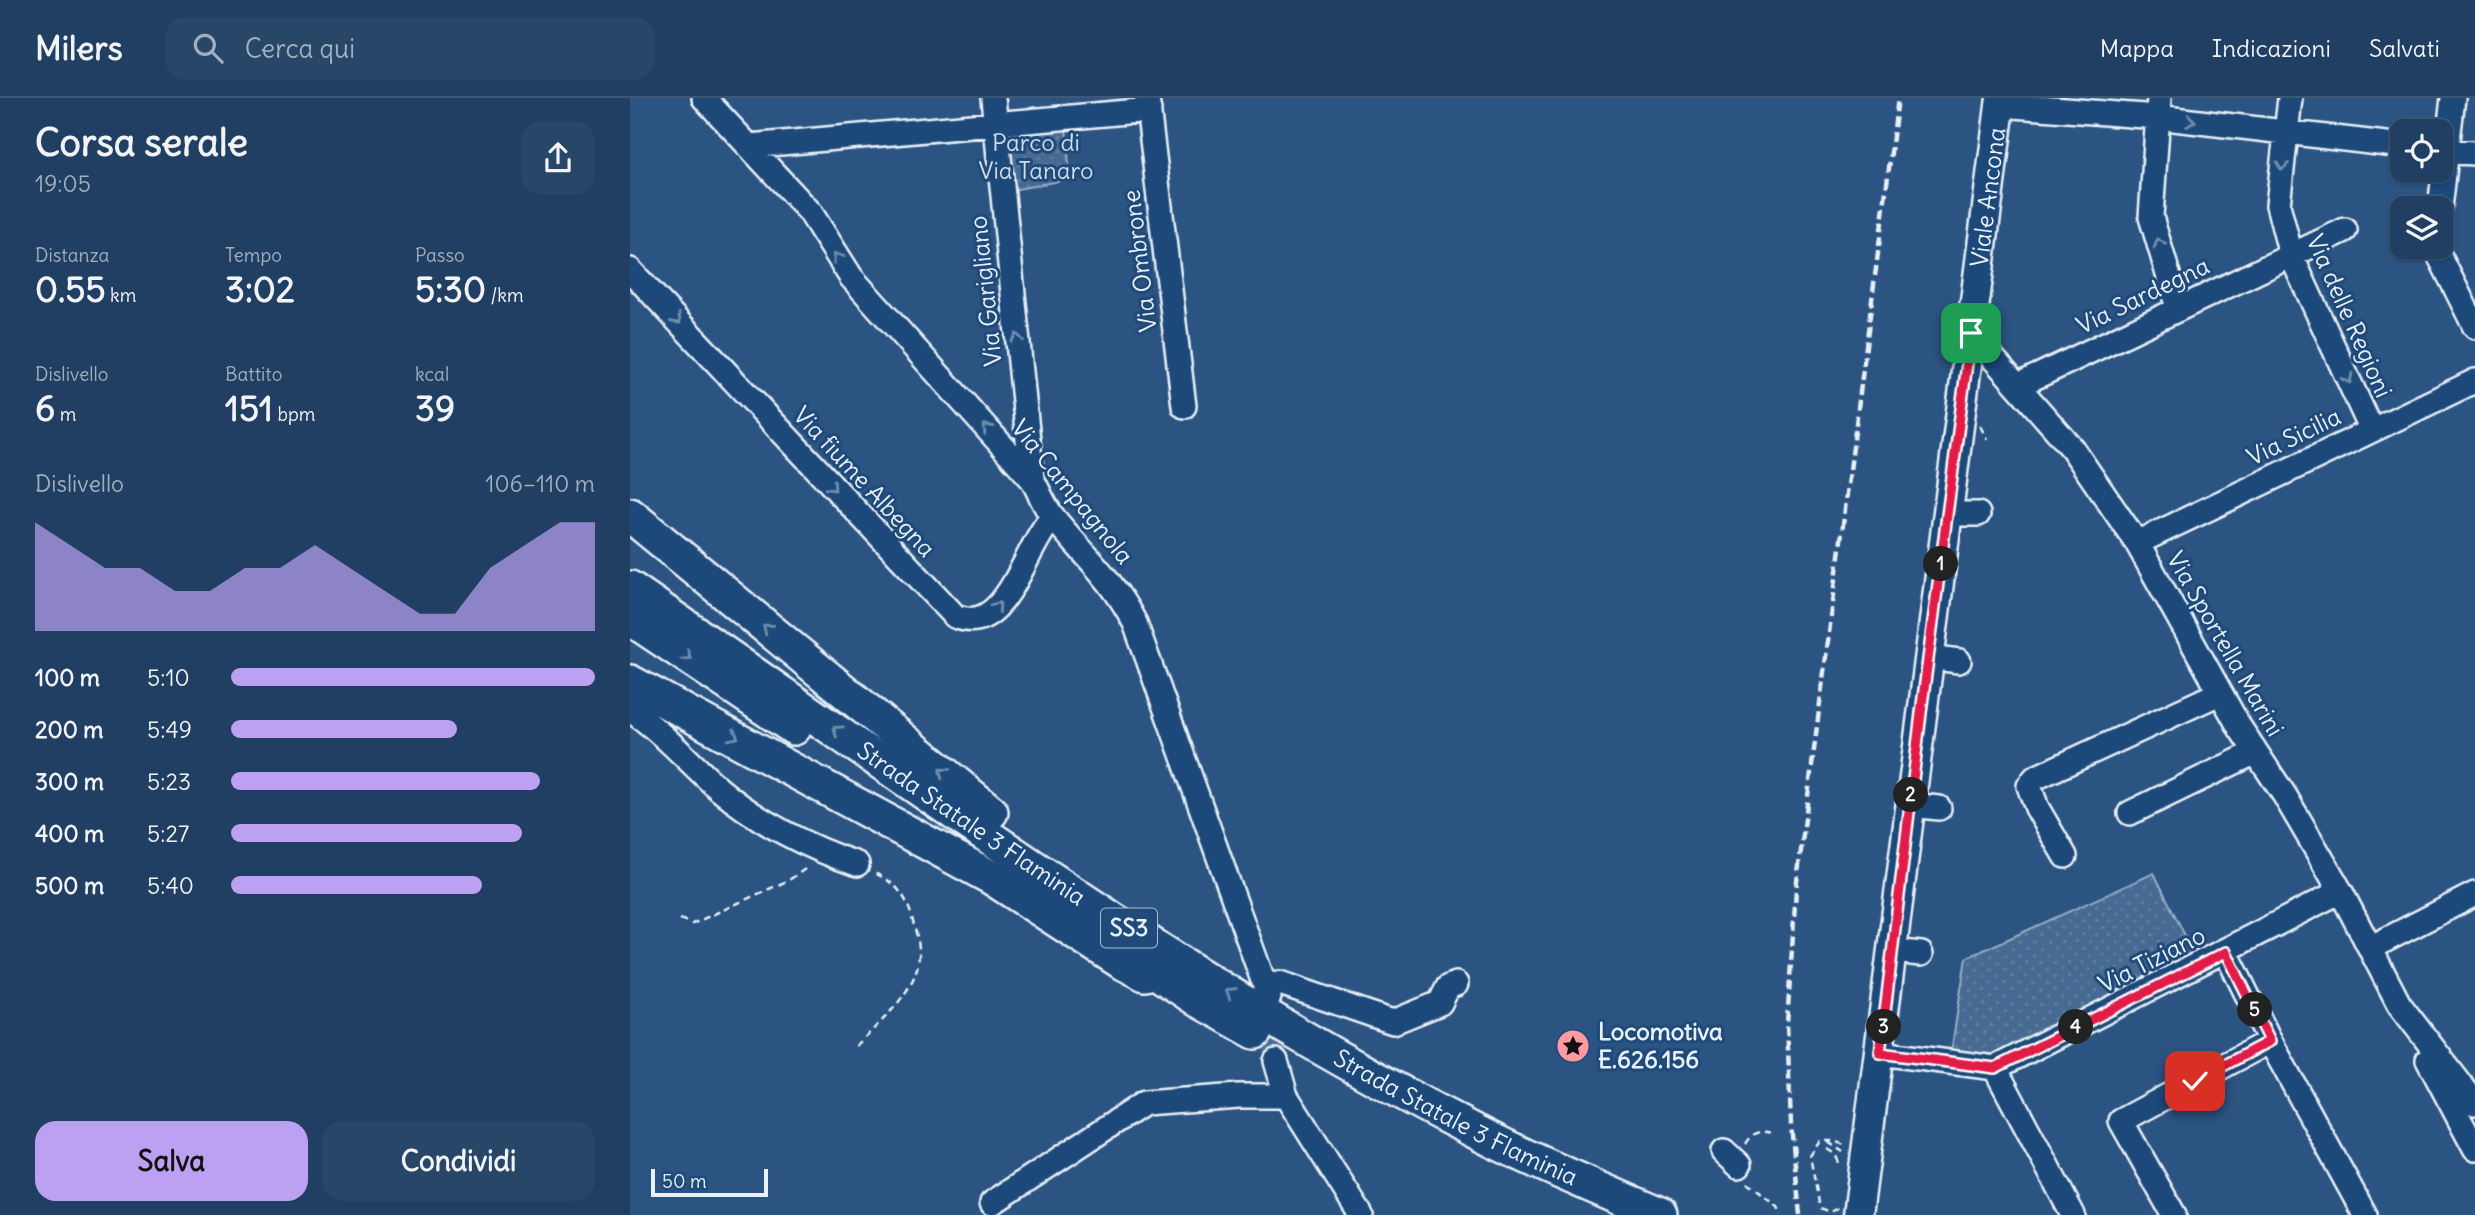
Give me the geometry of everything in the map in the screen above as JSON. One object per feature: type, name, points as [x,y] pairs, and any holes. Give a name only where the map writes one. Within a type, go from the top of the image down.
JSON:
[{"type":"highway","points":[[630,515],[1056,865],[1142,925],[1189,966]]},
{"type":"highway","name":"Strada Statale 3 Flaminia","points":[[630,588],[1084,899],[1189,966],[1460,1124],[1660,1215]]},
{"type":"highway","name":"Strada Statale 3 Flaminia","points":[[630,618],[1198,1000],[1462,1149],[1607,1215]]},
{"type":"highway","points":[[630,682],[992,878],[1120,961],[1198,1000]]},
{"type":"main road","name":"Viale Ancona","points":[[1848,1211],[1880,1053],[1928,657],[2001,101]]},
{"type":"street","name":"Via Campagnola","points":[[704,98],[810,212],[851,277],[1032,479],[1053,517],[1107,576],[1135,624],[1268,991],[1280,983],[1393,1022],[1440,1003],[1448,987],[1456,984]]},
{"type":"street","name":"Via Garigliano","points":[[993,98],[1032,479]]},
{"type":"street","name":"Via delle Regioni","points":[[2290,98],[2278,205],[2291,255],[2371,429]]},
{"type":"street","points":[[2449,119],[2453,98]]},
{"type":"street","points":[[2001,101],[2158,107],[2286,133],[2390,145]]},
{"type":"street","points":[[749,146],[995,126],[1148,104]]},
{"type":"street","name":"Via Ombrone","points":[[1148,104],[1184,407]]},
{"type":"street","points":[[2158,107],[2151,217],[2178,309]]},
{"type":"street","points":[[2453,152],[2475,153]]},
{"type":"street","name":"Via Sardegna","points":[[2019,385],[2345,230]]},
{"type":"street","points":[[2441,259],[2475,327]]},
{"type":"street","name":"Via fiume Albegna","points":[[630,270],[955,616],[966,621],[989,616],[1007,594],[1044,526],[1053,517]]},
{"type":"street","name":"Via Sportella Marini","points":[[1971,333],[2072,448],[2137,543],[2256,752],[2327,867],[2475,1149]]},
{"type":"street","name":"Via Sicilia","points":[[2137,543],[2475,381]]},
{"type":"street","points":[[1948,514],[1978,514]]},
{"type":"street","points":[[1928,657],[1959,661]]},
{"type":"street","points":[[2065,856],[2037,808],[2029,786],[2035,778],[2211,697]]},
{"type":"street","points":[[630,710],[670,740],[733,800],[820,850],[857,864]]},
{"type":"street","points":[[2130,813],[2256,752]]},
{"type":"street","points":[[1910,805],[1939,808]]},
{"type":"street","points":[[2370,948],[2475,894]]},
{"type":"street","name":"Via Tiziano","points":[[1995,1068],[2331,897]]},
{"type":"street","points":[[1893,951],[1921,954]]},
{"type":"street","points":[[2226,952],[2270,1041],[2365,1215]]},
{"type":"street","name":"Via Sportella Marini","points":[[2399,1004],[2475,1103]]},
{"type":"street","points":[[2174,1215],[2120,1121],[2270,1041]]},
{"type":"street","points":[[1880,1053],[1995,1068],[2073,1215]]},
{"type":"street","points":[[1276,1061],[1286,1096],[1361,1215]]},
{"type":"street","points":[[992,1203],[1144,1104],[1239,1096],[1286,1096]]},
{"type":"path","points":[[1982,426],[1987,439]]},
{"type":"path","points":[[680,919],[692,924],[789,880],[815,860],[820,850]]},
{"type":"path","points":[[856,1046],[911,985],[919,956],[909,907],[903,893],[894,883],[857,864]]},
{"type":"path","points":[[1826,1141],[1842,1151]]},
{"type":"path","points":[[1848,1211],[1831,1212],[1820,1208],[1816,1199],[1810,1156],[1814,1145],[1826,1141],[1850,1147]]},
{"type":"path","points":[[1827,1149],[1835,1154],[1841,1166],[1840,1180]]},
{"type":"path","points":[[1735,1166],[1752,1188]]},
{"type":"green space","name":"Parco di Via Tanaro","points":[[1066,127],[1070,179],[1007,191],[1006,132]]},
{"type":"green space","points":[[2154,873],[2199,964],[1998,1057],[1951,1052],[1966,958]]},
{"type":"tunnel","points":[[1271,1008],[1276,1061]]},
{"type":"railway","points":[[1800,1215],[1791,1125],[1787,1023],[1796,889],[1898,98]]},
{"type":"place","name":"Locomotiva E.626.156","points":[[1573,1046]]},
{"type":"route","points":[[1971,333],[1880,1053],[1995,1068],[2226,952],[2270,1041],[2195,1081]]}]
